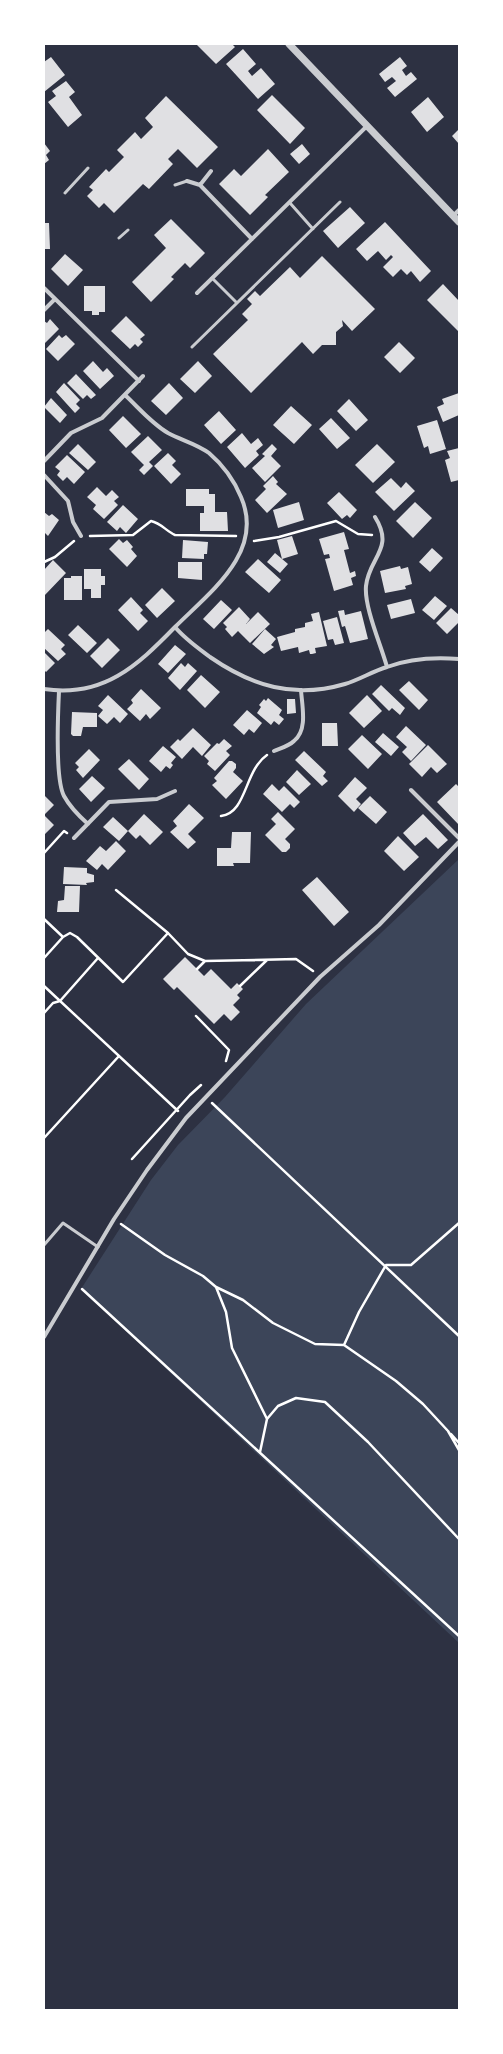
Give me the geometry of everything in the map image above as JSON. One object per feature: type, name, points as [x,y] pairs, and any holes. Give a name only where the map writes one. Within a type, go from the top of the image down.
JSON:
[{"type":"street","points":[[288,44],[459,222]]},
{"type":"street","points":[[197,293],[367,126]]},
{"type":"street","points":[[200,184],[211,171]]},
{"type":"street","points":[[187,181],[200,184],[252,239]]},
{"type":"street","points":[[453,216],[459,210]]},
{"type":"street","points":[[44,288],[139,380]]},
{"type":"street","points":[[44,310],[55,299]]},
{"type":"street","points":[[44,461],[71,433],[102,418],[143,376]]},
{"type":"street","points":[[44,689],[74,691],[100,684],[125,673],[146,656],[231,570],[241,553],[246,538],[247,530],[245,507],[236,486],[223,468],[208,452],[157,426],[125,395]]},
{"type":"street","points":[[44,475],[68,501],[74,522],[81,536]]},
{"type":"street","points":[[375,517],[382,527],[383,535],[378,554],[368,574],[366,587],[367,599],[387,667]]},
{"type":"street","points":[[175,627],[202,651],[227,669],[250,681],[274,688],[301,690],[324,689],[346,684],[387,667],[416,658],[459,659]]},
{"type":"street","points":[[274,751],[293,743],[299,736],[303,727],[301,690]]},
{"type":"street","points":[[59,691],[59,766],[63,795],[76,812],[88,824]]},
{"type":"street","points":[[411,790],[459,838]]},
{"type":"street","points":[[74,838],[109,802],[157,799],[175,791]]},
{"type":"street","points":[[44,1337],[114,1219],[147,1170],[186,1118],[320,977],[379,925],[459,842]]},
{"type":"lane","points":[[65,193],[88,168]]},
{"type":"lane","points":[[175,185],[187,181]]},
{"type":"lane","points":[[192,347],[340,202]]},
{"type":"lane","points":[[290,203],[313,228]]},
{"type":"lane","points":[[119,238],[128,230]]},
{"type":"lane","points":[[212,278],[237,303]]},
{"type":"lane","points":[[44,1245],[63,1223],[98,1247]]},
{"type":"path","points":[[44,562],[55,557],[81,536],[133,535],[151,521],[158,522],[167,532],[175,535],[238,536],[255,541],[278,537],[336,521],[358,534],[383,535]]},
{"type":"path","points":[[221,816],[234,810],[239,804],[250,775],[264,757],[274,751]]},
{"type":"path","points":[[44,853],[64,831],[74,838]]},
{"type":"path","points":[[116,890],[168,933],[188,954],[205,961],[296,959],[314,972]]},
{"type":"path","points":[[44,919],[63,937]]},
{"type":"path","points":[[44,958],[63,937],[70,934],[77,937],[123,982],[168,933]]},
{"type":"path","points":[[44,1013],[53,1002],[60,1001],[98,958]]},
{"type":"path","points":[[240,986],[267,960]]},
{"type":"path","points":[[198,969],[205,961]]},
{"type":"path","points":[[44,986],[186,1118]]},
{"type":"path","points":[[196,1016],[229,1050],[222,1066]]},
{"type":"path","points":[[44,1138],[119,1056]]},
{"type":"path","points":[[132,1159],[190,1095],[203,1084]]},
{"type":"path","points":[[206,1097],[386,1265],[459,1336]]},
{"type":"path","points":[[114,1219],[165,1255],[203,1276],[216,1287],[243,1300],[273,1323],[315,1344],[344,1344],[424,1404],[459,1443]]},
{"type":"path","points":[[386,1265],[411,1265],[459,1223]]},
{"type":"path","points":[[344,1344],[359,1312],[386,1265]]},
{"type":"path","points":[[75,1284],[459,1636]]},
{"type":"path","points":[[216,1287],[226,1312],[232,1348],[267,1419]]},
{"type":"path","points":[[260,1453],[267,1419],[278,1406],[296,1398],[325,1402],[368,1442],[459,1539]]},
{"type":"path","points":[[448,1431],[459,1450]]},
{"type":"shaded area","points":[[459,859],[459,1643],[81,1289],[151,1180],[178,1145],[225,1097],[306,1004]]},
{"type":"building","points":[[196,44],[232,44],[235,47],[216,64]]},
{"type":"building","points":[[243,49],[256,64],[248,71],[252,76],[261,68],[275,84],[258,99],[226,64]]},
{"type":"building","points":[[51,57],[65,75],[44,92],[44,62]]},
{"type":"building","points":[[400,57],[407,66],[402,70],[406,76],[411,72],[417,79],[395,97],[387,88],[396,81],[392,77],[385,82],[379,74]]},
{"type":"building","points":[[66,81],[75,92],[69,97],[82,115],[68,127],[48,102],[56,96],[52,91]]},
{"type":"building","points":[[272,95],[305,128],[290,144],[257,110]]},
{"type":"building","points":[[166,96],[218,147],[197,168],[178,149],[168,159],[173,164],[149,189],[143,184],[114,213],[104,203],[99,208],[87,196],[93,190],[89,187],[106,169],[109,172],[124,157],[117,150],[135,132],[141,139],[153,127],[145,118]]},
{"type":"building","points":[[428,97],[444,117],[427,132],[411,112]]},
{"type":"building","points":[[459,129],[459,144],[452,136]]},
{"type":"building","points":[[44,143],[50,151],[46,155],[49,160],[44,164]]},
{"type":"building","points":[[302,144],[310,154],[299,164],[290,154]]},
{"type":"building","points":[[268,149],[289,172],[265,195],[268,197],[250,215],[219,184],[234,169],[241,176]]},
{"type":"building","points":[[350,207],[365,223],[338,248],[323,231]]},
{"type":"building","points":[[171,219],[205,253],[190,268],[185,263],[171,277],[174,279],[151,302],[132,282],[166,248],[154,235]]},
{"type":"building","points":[[385,222],[431,271],[420,282],[411,271],[407,275],[401,269],[393,277],[383,267],[393,257],[391,255],[386,260],[378,251],[367,261],[356,249]]},
{"type":"building","points":[[44,223],[49,223],[50,249],[44,249]]},
{"type":"building","points":[[65,254],[83,270],[68,286],[51,269]]},
{"type":"building","points":[[322,256],[375,309],[352,331],[342,320],[343,326],[336,332],[336,345],[322,345],[313,354],[302,342],[251,393],[213,354],[248,320],[242,314],[252,304],[247,299],[255,291],[260,296],[290,267],[300,278]]},
{"type":"building","points":[[443,284],[459,301],[459,332],[427,300]]},
{"type":"building","points":[[84,286],[105,286],[105,312],[99,312],[99,315],[92,315],[92,311],[84,311]]},
{"type":"building","points":[[126,316],[145,335],[140,339],[143,342],[138,347],[135,344],[130,349],[111,331]]},
{"type":"building","points":[[50,319],[59,329],[44,344],[44,321],[47,323]]},
{"type":"building","points":[[59,335],[62,338],[66,335],[75,344],[58,361],[46,349]]},
{"type":"building","points":[[399,342],[415,358],[400,373],[384,357]]},
{"type":"building","points":[[93,361],[103,372],[107,368],[114,376],[100,389],[83,371]]},
{"type":"building","points":[[198,361],[212,376],[195,393],[180,379]]},
{"type":"building","points":[[76,374],[96,395],[91,399],[87,395],[83,399],[67,383]]},
{"type":"building","points":[[64,383],[80,400],[76,404],[80,408],[75,413],[56,392]]},
{"type":"building","points":[[169,383],[183,398],[166,415],[151,401]]},
{"type":"building","points":[[459,393],[459,415],[443,422],[437,407],[444,404],[442,399]]},
{"type":"building","points":[[51,398],[67,415],[60,423],[44,407]]},
{"type":"building","points":[[349,399],[368,420],[356,431],[337,411]]},
{"type":"building","points":[[291,406],[312,425],[294,444],[273,425]]},
{"type":"building","points":[[219,411],[236,430],[221,444],[204,425]]},
{"type":"building","points":[[123,416],[141,434],[126,448],[109,430]]},
{"type":"building","points":[[331,418],[350,438],[337,449],[319,429]]},
{"type":"building","points":[[437,420],[446,449],[430,454],[428,446],[424,448],[417,426]]},
{"type":"building","points":[[242,433],[251,444],[258,438],[263,445],[256,451],[259,455],[245,468],[227,447]]},
{"type":"building","points":[[148,436],[162,450],[149,462],[153,466],[144,475],[139,470],[144,465],[131,452]]},
{"type":"building","points":[[78,444],[96,462],[88,470],[69,453]]},
{"type":"building","points":[[272,444],[277,449],[271,456],[281,466],[265,482],[252,468],[265,456],[262,454]]},
{"type":"building","points":[[377,444],[395,462],[373,483],[355,465]]},
{"type":"building","points":[[459,448],[459,480],[451,482],[445,460],[450,458],[447,451]]},
{"type":"building","points":[[168,453],[176,461],[172,465],[181,474],[171,484],[154,466]]},
{"type":"building","points":[[67,455],[85,472],[74,484],[67,477],[63,481],[57,475],[60,471],[55,467]]},
{"type":"building","points":[[273,476],[278,482],[276,484],[287,494],[267,513],[255,500],[266,489],[263,486]]},
{"type":"building","points":[[391,478],[401,488],[406,482],[415,491],[394,511],[375,492]]},
{"type":"building","points":[[97,487],[106,496],[112,490],[119,497],[114,501],[118,505],[104,519],[93,509],[96,505],[87,497]]},
{"type":"building","points":[[186,489],[209,489],[209,494],[215,494],[215,512],[227,512],[228,531],[200,531],[200,513],[204,513],[204,506],[186,506]]},
{"type":"building","points":[[339,492],[357,510],[350,518],[347,515],[342,519],[327,503]]},
{"type":"building","points":[[299,502],[304,520],[278,528],[273,510]]},
{"type":"building","points":[[415,502],[432,518],[413,538],[396,521]]},
{"type":"building","points":[[123,505],[138,519],[126,533],[120,527],[117,531],[107,522]]},
{"type":"building","points":[[44,512],[49,516],[52,514],[59,520],[48,536],[44,532]]},
{"type":"building","points":[[344,532],[349,549],[344,550],[350,573],[355,571],[356,576],[351,578],[353,585],[334,591],[325,559],[330,558],[329,554],[324,555],[319,539]]},
{"type":"building","points":[[292,536],[298,554],[282,559],[277,540]]},
{"type":"building","points":[[119,539],[123,543],[127,540],[133,547],[131,549],[137,556],[127,567],[109,549]]},
{"type":"building","points":[[183,540],[208,542],[207,554],[204,554],[204,559],[182,558]]},
{"type":"building","points":[[432,548],[443,558],[430,572],[419,562]]},
{"type":"building","points":[[275,553],[288,564],[280,573],[267,562]]},
{"type":"building","points":[[258,559],[281,580],[269,593],[245,572]]},
{"type":"building","points":[[53,560],[66,573],[44,596],[44,570]]},
{"type":"building","points":[[178,562],[202,562],[202,580],[178,578]]},
{"type":"building","points":[[400,566],[401,569],[408,567],[412,584],[405,586],[406,589],[385,593],[380,571]]},
{"type":"building","points":[[84,569],[101,569],[101,576],[105,576],[105,585],[101,585],[101,598],[91,598],[91,589],[84,589]]},
{"type":"building","points":[[71,576],[82,576],[82,600],[64,600],[64,578],[71,578]]},
{"type":"building","points":[[162,588],[175,601],[157,618],[145,605]]},
{"type":"building","points":[[435,596],[447,606],[434,620],[422,610]]},
{"type":"building","points":[[131,597],[143,610],[140,613],[148,621],[138,631],[118,610]]},
{"type":"building","points":[[411,599],[415,613],[391,619],[387,605]]},
{"type":"building","points":[[221,600],[232,610],[214,629],[203,619]]},
{"type":"building","points":[[239,607],[250,619],[246,624],[258,612],[270,624],[250,643],[238,631],[232,637],[225,629],[227,627],[223,623]]},
{"type":"building","points":[[451,608],[459,615],[459,622],[447,634],[436,623]]},
{"type":"building","points":[[344,610],[345,615],[361,611],[368,639],[350,643],[345,626],[342,627],[338,611]]},
{"type":"building","points":[[319,612],[327,646],[315,648],[316,653],[312,654],[310,654],[309,650],[299,653],[298,647],[281,651],[277,637],[295,632],[295,629],[305,627],[305,623],[313,621],[311,614]]},
{"type":"building","points":[[337,617],[344,643],[335,645],[333,639],[328,640],[323,621]]},
{"type":"building","points":[[78,625],[97,643],[87,653],[68,635]]},
{"type":"building","points":[[48,629],[65,645],[61,649],[66,654],[58,661],[44,648],[44,633]]},
{"type":"building","points":[[265,629],[276,639],[271,645],[274,647],[264,654],[252,644]]},
{"type":"building","points":[[108,638],[120,650],[102,668],[90,656]]},
{"type":"building","points":[[175,645],[186,654],[168,673],[158,664]]},
{"type":"building","points":[[44,652],[55,663],[46,672],[44,670]]},
{"type":"building","points":[[181,663],[185,667],[188,663],[197,671],[180,690],[168,678]]},
{"type":"building","points":[[201,675],[220,692],[205,708],[187,690]]},
{"type":"building","points":[[409,681],[428,700],[419,710],[399,690]]},
{"type":"building","points":[[381,685],[405,708],[400,715],[392,708],[389,711],[372,694]]},
{"type":"building","points":[[141,689],[161,708],[150,719],[146,714],[140,721],[127,709],[133,703],[131,700]]},
{"type":"building","points":[[108,695],[128,714],[120,723],[114,717],[107,724],[98,716],[103,710],[98,706]]},
{"type":"building","points":[[367,695],[382,711],[364,728],[349,713]]},
{"type":"building","points":[[268,698],[282,710],[279,715],[284,719],[279,725],[274,721],[271,725],[257,713],[261,707],[259,705],[264,699],[266,701]]},
{"type":"building","points":[[287,699],[295,699],[296,713],[287,714]]},
{"type":"building","points":[[247,710],[262,723],[254,733],[249,729],[244,735],[233,725]]},
{"type":"building","points":[[72,712],[97,713],[97,727],[83,727],[81,736],[73,736],[71,734]]},
{"type":"building","points":[[322,723],[337,723],[338,746],[322,746]]},
{"type":"building","points":[[406,726],[426,745],[411,761],[402,752],[407,747],[396,737]]},
{"type":"building","points":[[193,728],[211,745],[202,756],[193,747],[182,759],[170,747],[178,739],[180,741]]},
{"type":"building","points":[[383,733],[399,747],[391,756],[375,742]]},
{"type":"building","points":[[362,735],[382,754],[368,769],[348,749]]},
{"type":"building","points":[[224,739],[232,746],[226,751],[230,755],[215,771],[207,764],[209,761],[204,756],[217,743],[219,744]]},
{"type":"building","points":[[428,745],[447,764],[437,773],[431,767],[422,777],[409,764]]},
{"type":"building","points":[[163,746],[176,757],[171,763],[173,765],[170,769],[166,766],[161,772],[149,761]]},
{"type":"building","points":[[89,749],[100,760],[83,778],[76,770],[79,767],[75,763]]},
{"type":"building","points":[[304,751],[326,772],[323,776],[328,781],[322,786],[295,760]]},
{"type":"building","points":[[129,759],[149,779],[139,790],[118,769]]},
{"type":"building","points":[[229,761],[236,764],[236,768],[233,772],[243,781],[226,799],[212,785],[217,781],[214,778]]},
{"type":"building","points":[[297,770],[311,784],[299,795],[286,782]]},
{"type":"building","points":[[92,776],[105,788],[91,802],[79,789]]},
{"type":"building","points":[[355,777],[367,788],[356,799],[361,804],[354,812],[338,796]]},
{"type":"building","points":[[272,784],[279,791],[284,786],[300,802],[294,808],[290,804],[282,812],[263,794]]},
{"type":"building","points":[[456,784],[459,787],[459,825],[437,802]]},
{"type":"building","points":[[44,795],[54,805],[44,815]]},
{"type":"building","points":[[370,796],[387,812],[376,824],[358,808]]},
{"type":"building","points":[[189,804],[204,818],[188,834],[196,842],[188,849],[170,832],[177,826],[173,821]]},
{"type":"building","points":[[278,812],[295,829],[285,839],[290,844],[290,848],[286,852],[282,852],[265,835],[276,824],[271,819]]},
{"type":"building","points":[[144,814],[163,832],[150,845],[140,835],[136,839],[128,831]]},
{"type":"building","points":[[423,814],[448,840],[438,849],[426,837],[415,846],[403,833]]},
{"type":"building","points":[[44,815],[54,825],[44,835]]},
{"type":"building","points":[[113,817],[128,831],[119,841],[103,827]]},
{"type":"building","points":[[232,832],[251,832],[250,863],[233,863],[234,866],[217,866],[217,848],[231,848]]},
{"type":"building","points":[[398,836],[419,857],[404,871],[384,851]]},
{"type":"building","points":[[116,841],[126,851],[108,870],[102,864],[97,870],[86,861],[100,846],[106,851]]},
{"type":"building","points":[[64,867],[87,868],[87,873],[94,875],[94,882],[86,883],[87,885],[63,884]]},
{"type":"building","points":[[317,877],[349,912],[334,926],[302,890]]},
{"type":"building","points":[[65,886],[80,886],[79,912],[57,912],[58,901],[64,900]]},
{"type":"building","points":[[185,957],[204,976],[211,969],[231,989],[237,983],[243,989],[237,995],[240,998],[233,1005],[240,1012],[231,1021],[224,1014],[214,1024],[177,987],[174,990],[163,979]]}]
